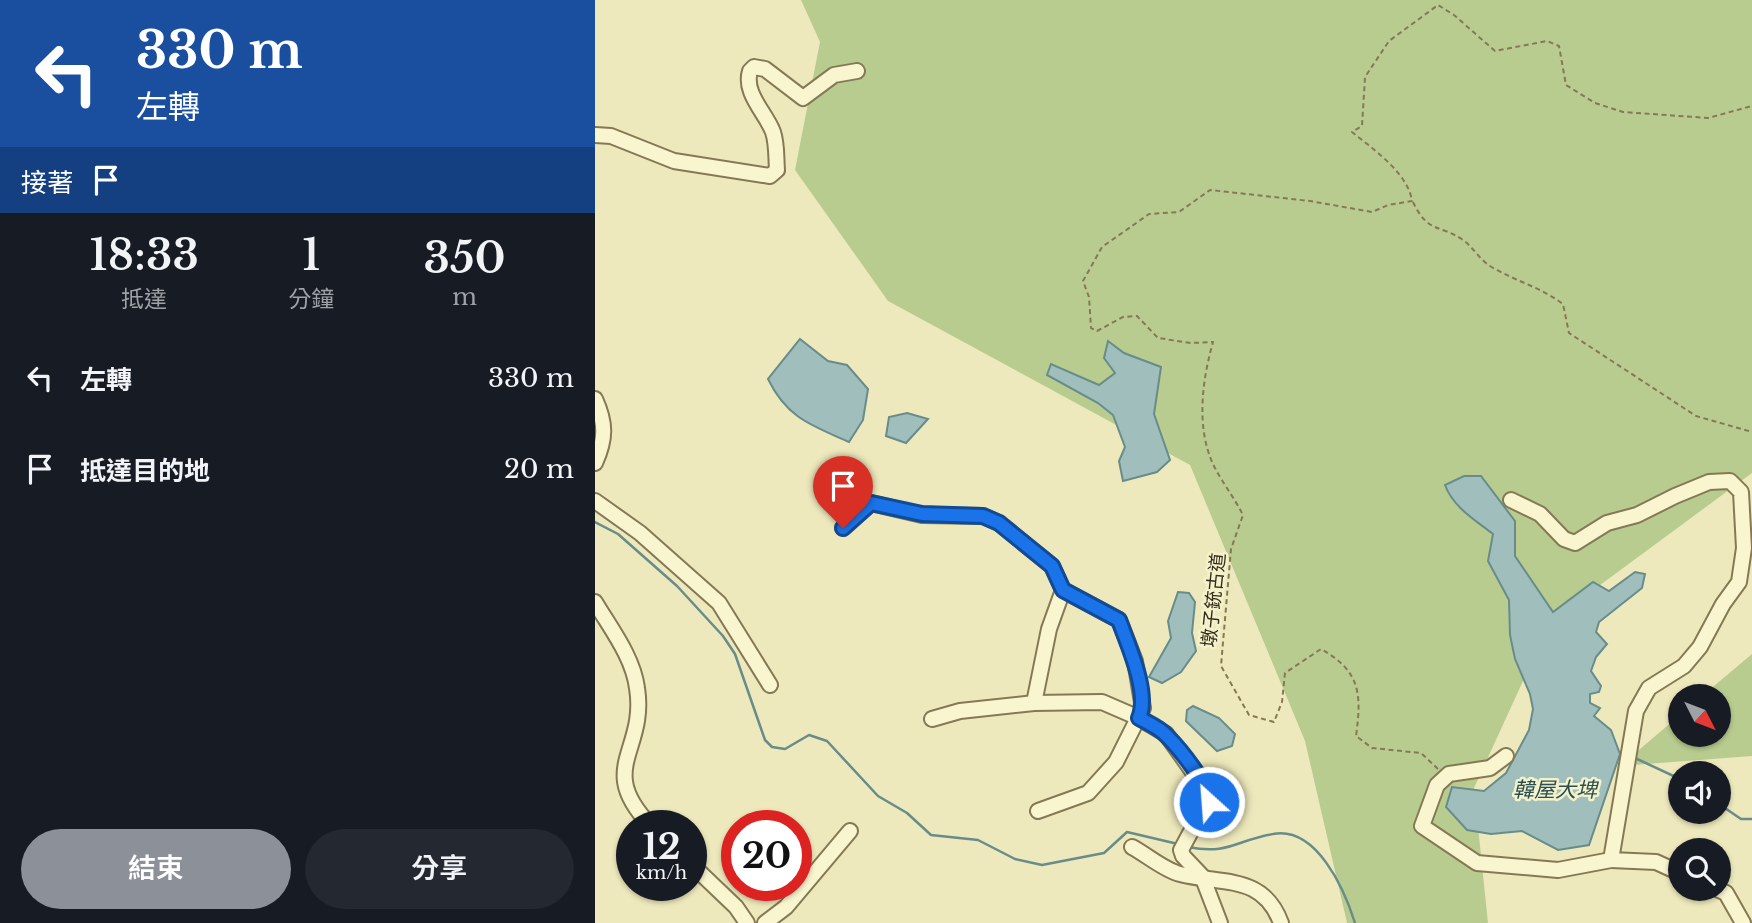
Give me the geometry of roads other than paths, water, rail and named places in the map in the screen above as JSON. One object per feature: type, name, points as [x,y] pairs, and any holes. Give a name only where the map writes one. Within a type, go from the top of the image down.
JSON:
[{"type":"lane","points":[[595,135],[611,136],[674,161],[769,176],[777,170],[776,143],[772,130],[750,90],[750,71],[754,67],[765,69],[803,98],[834,75],[857,71]]},
{"type":"lane","points":[[595,399],[605,426],[604,439],[595,463]]},
{"type":"lane","points":[[1511,500],[1540,514],[1564,539],[1576,543],[1607,523],[1637,515],[1709,482],[1730,481],[1741,492],[1744,548],[1739,582],[1723,604],[1700,647],[1684,666],[1649,688],[1636,711],[1611,860]]},
{"type":"lane","points":[[595,501],[640,533],[719,603],[769,685]]},
{"type":"lane","points":[[843,528],[871,503],[922,514],[983,516],[999,523],[1052,566],[1063,590],[1119,620],[1135,661],[1143,708],[1139,718],[1116,762],[1088,793],[1038,811]]},
{"type":"lane","points":[[1034,702],[1049,629],[1063,590]]},
{"type":"lane","points":[[595,602],[630,661],[638,688],[639,715],[622,783],[626,796],[638,810]]},
{"type":"lane","points":[[932,719],[960,711],[1034,702],[1089,700],[1139,718],[1166,734],[1210,796],[1203,814],[1183,844],[1183,856],[1202,876],[1220,923]]},
{"type":"lane","points":[[1506,756],[1490,768],[1449,774],[1445,777],[1437,785],[1422,826],[1461,855],[1477,863],[1558,870],[1611,860],[1657,862],[1668,867]]},
{"type":"lane","points":[[765,923],[786,907],[850,831]]},
{"type":"lane","points":[[1132,847],[1179,874],[1202,876],[1261,891],[1275,905],[1281,923]]},
{"type":"lane","points":[[707,880],[747,923]]},
{"type":"lane","points":[[1731,901],[1743,923]]},
{"type":"water","points":[[800,339],[828,361],[847,365],[868,389],[863,420],[849,442],[812,425],[792,412],[768,379]]},
{"type":"water","points":[[1108,341],[1124,353],[1161,367],[1154,414],[1170,460],[1157,472],[1123,481],[1119,461],[1125,447],[1113,415],[1098,403],[1047,375],[1051,364],[1099,385],[1115,373],[1104,358]]},
{"type":"water","points":[[907,413],[928,419],[906,443],[886,436],[889,417]]},
{"type":"water","name":"韓屋大埤","points":[[1464,476],[1481,476],[1515,521],[1515,556],[1553,612],[1593,582],[1609,591],[1635,572],[1645,574],[1642,588],[1599,622],[1596,632],[1607,644],[1596,657],[1591,671],[1601,686],[1599,692],[1590,694],[1590,703],[1600,708],[1594,716],[1611,730],[1620,754],[1589,845],[1558,850],[1522,831],[1491,834],[1467,830],[1446,807],[1452,787],[1484,791],[1506,773],[1529,730],[1533,709],[1530,694],[1515,659],[1510,635],[1509,600],[1488,561],[1493,534],[1453,500],[1445,485]]},
{"type":"water","points":[[1178,592],[1189,593],[1195,602],[1192,633],[1196,651],[1181,672],[1162,683],[1149,677],[1171,638],[1168,621]]},
{"type":"water","points":[[1193,706],[1219,718],[1235,734],[1232,746],[1217,751],[1186,721],[1187,710]]},
{"type":"waterway","points":[[595,522],[618,534],[677,586],[723,636],[735,654],[765,740],[772,747],[785,749],[809,735],[827,741],[878,796],[907,813],[931,835],[978,840],[1015,859],[1042,865],[1104,853],[1127,832],[1178,844]]},
{"type":"waterway","points":[[1635,758],[1668,773]]},
{"type":"waterway","points":[[1731,812],[1741,819],[1752,819]]},
{"type":"waterway","points":[[1188,847],[1223,848],[1273,834],[1288,834],[1302,840],[1315,849],[1336,877],[1355,923]]}]
